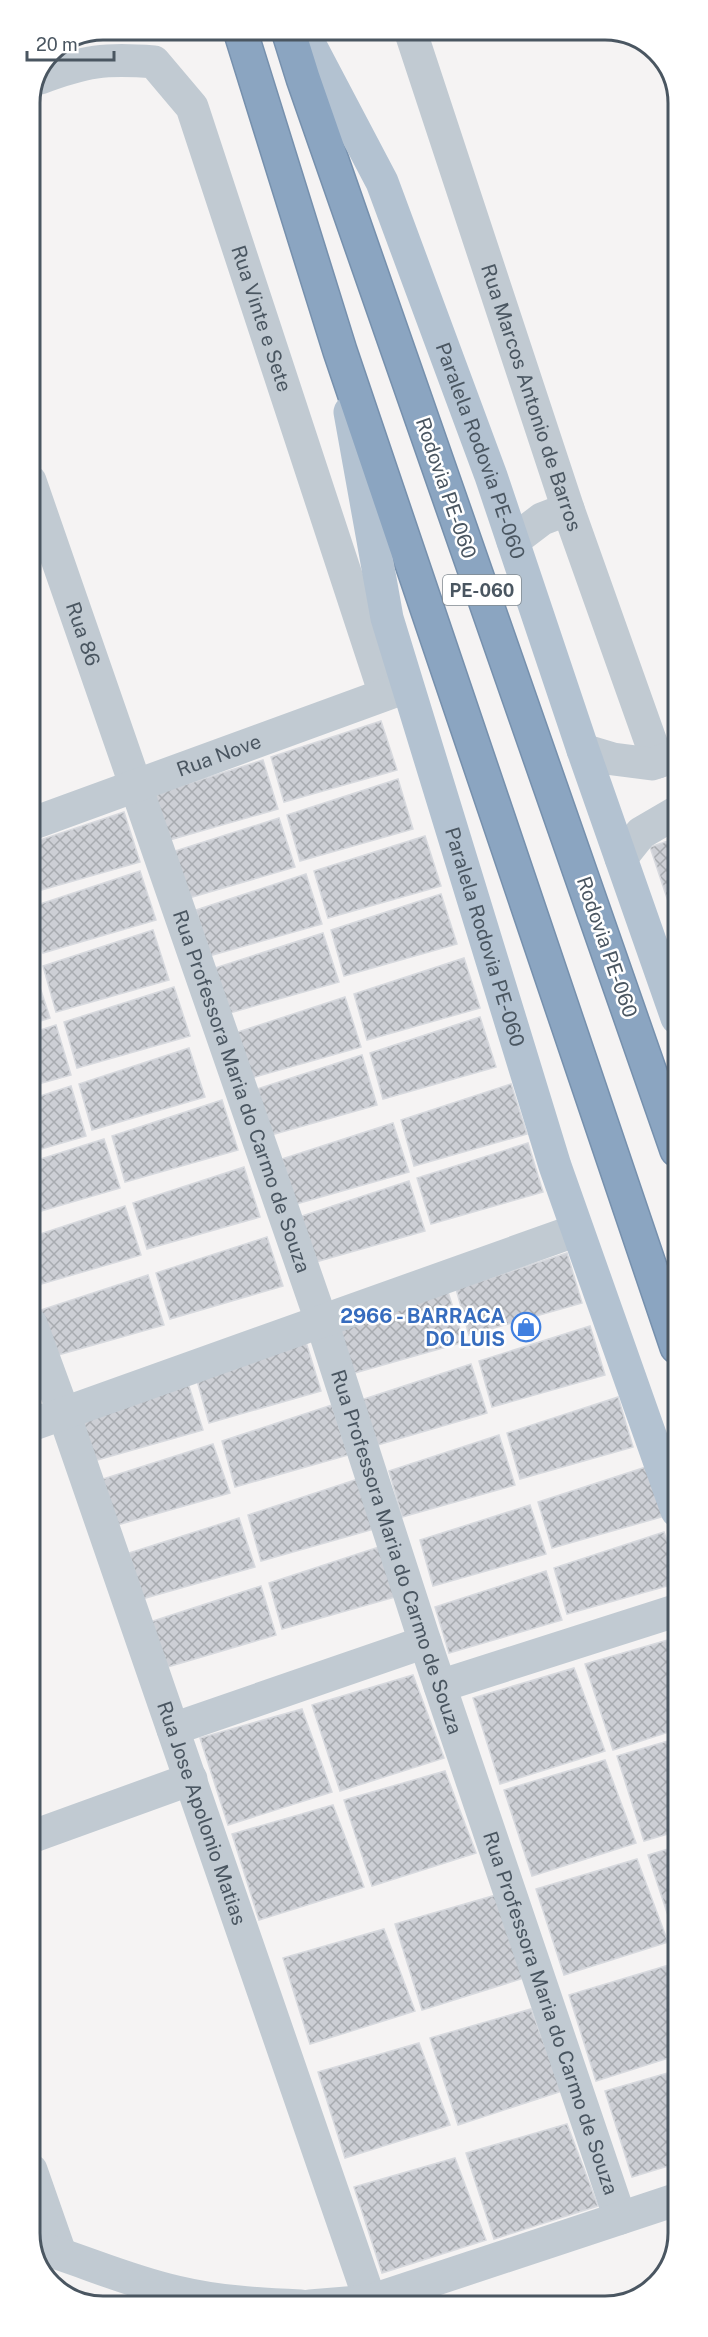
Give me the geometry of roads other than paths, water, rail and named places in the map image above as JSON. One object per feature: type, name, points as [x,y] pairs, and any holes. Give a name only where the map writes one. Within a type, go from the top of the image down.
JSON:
[{"type":"highway","name":"PE-060","points":[[243,41],[340,351],[668,1320]]},
{"type":"highway","name":"Rodovia PE-060","points":[[292,41],[668,1124]]},
{"type":"main road","name":"Paralela Rodovia PE-060","points":[[308,41],[382,182],[491,476],[583,750],[668,992]]},
{"type":"main road","name":"Paralela Rodovia PE-060","points":[[340,351],[387,618],[396,690],[577,1230],[668,1483]]},
{"type":"street","name":"Rua Marcos Antonio de Barros","points":[[414,41],[568,509],[668,758]]},
{"type":"street","name":"Rua Vinte e Sete","points":[[47,75],[75,65],[95,61],[154,62],[192,107],[396,690]]},
{"type":"street","points":[[513,541],[542,519],[568,509]]},
{"type":"street","name":"Rua 86","points":[[41,513],[136,786]]},
{"type":"street","name":"Rua Nove","points":[[41,820],[396,690]]},
{"type":"street","points":[[583,750],[613,759],[652,764],[668,758]]},
{"type":"street","name":"Rua Professora Maria do Carmo de Souza","points":[[136,786],[322,1323],[425,1642],[620,2218]]},
{"type":"street","points":[[621,858],[641,832],[668,817]]},
{"type":"street","points":[[41,1422],[577,1230]]},
{"type":"street","name":"Rua Jose Apolonio Matias","points":[[41,1351],[369,2296]]},
{"type":"street","points":[[440,1686],[668,1613]]},
{"type":"street","points":[[173,1729],[425,1642]]},
{"type":"street","points":[[41,1833],[191,1779]]},
{"type":"street","points":[[392,2296],[668,2202]]},
{"type":"street","points":[[41,2221],[46,2249],[138,2282],[169,2296]]},
{"type":"place","name":"2966 - BARRACA DO LUIS","points":[[526,1327]]}]
